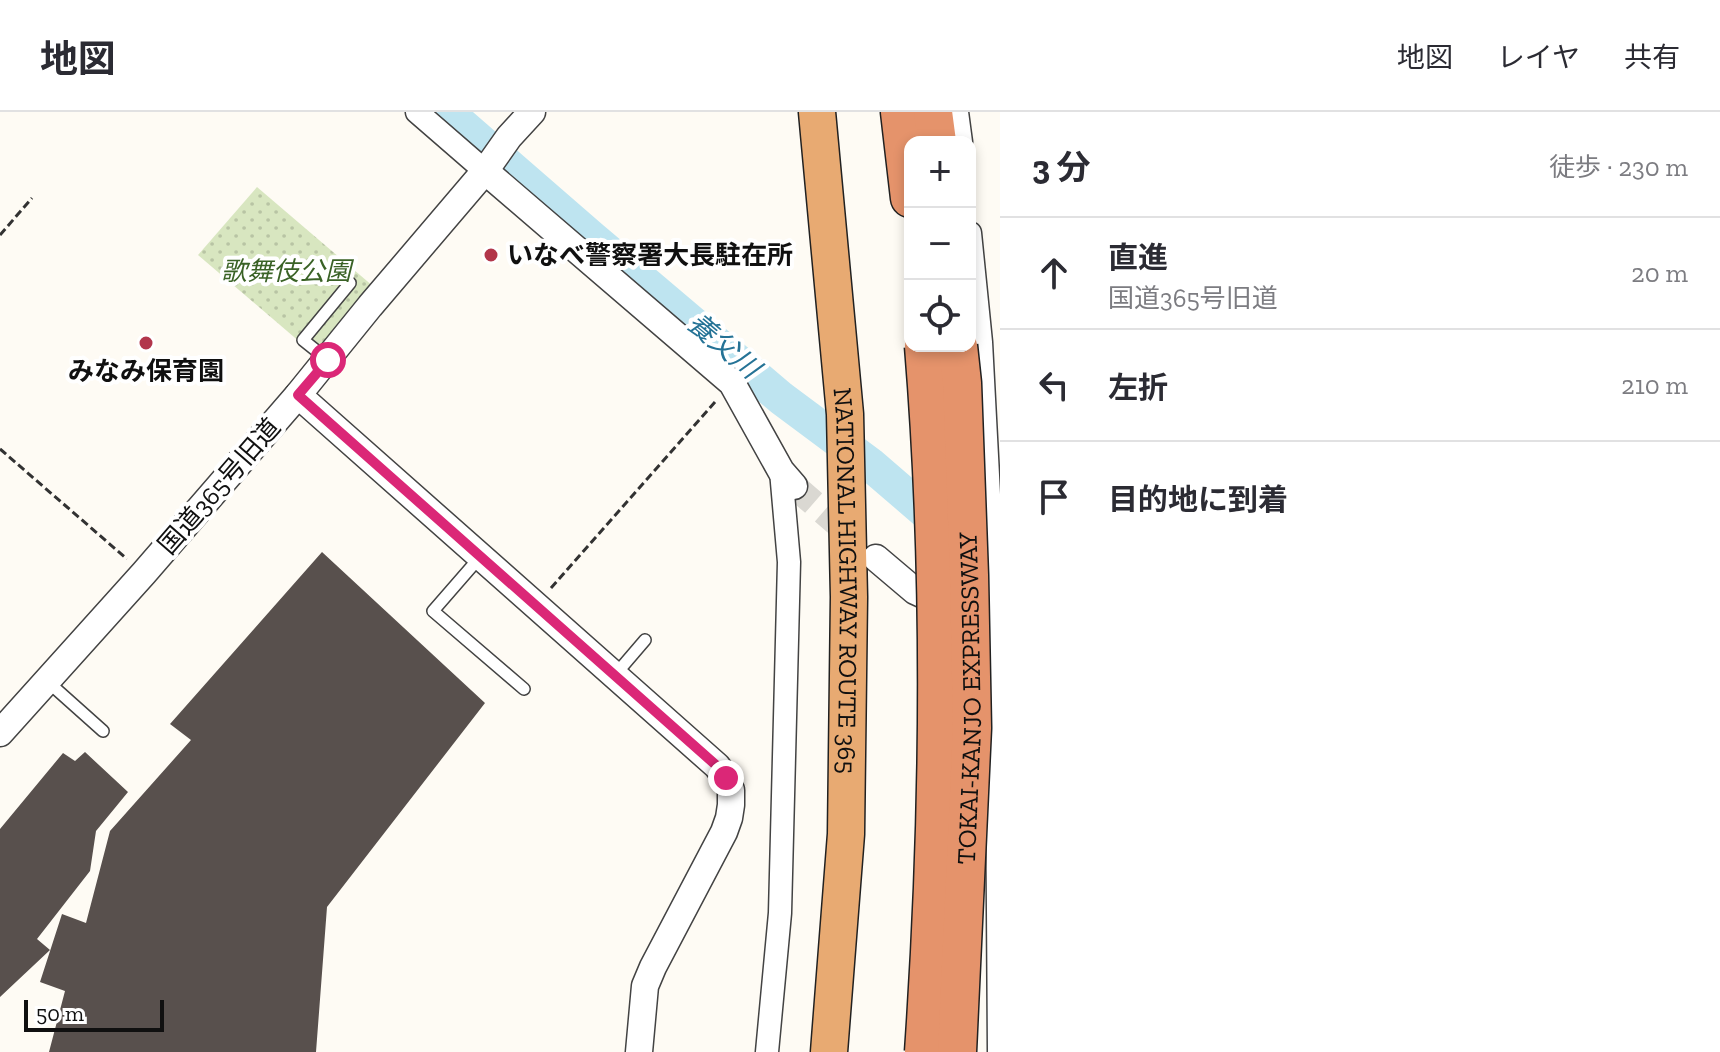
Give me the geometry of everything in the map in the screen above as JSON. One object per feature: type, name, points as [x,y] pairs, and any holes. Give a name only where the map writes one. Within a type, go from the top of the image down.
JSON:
[{"type":"highway","name":"NATIONAL HIGHWAY ROUTE 365","points":[[817,112],[845,414],[849,597],[846,817],[829,1052]]},
{"type":"highway","points":[[900,112],[904,146]]},
{"type":"highway","points":[[933,112],[936,136]]},
{"type":"highway","name":"TOKAI-KANJO EXPRESSWAY","points":[[924,352],[935,569],[936,721],[933,872],[924,1052]]},
{"type":"highway","name":"TOKAI-KANJO EXPRESSWAY","points":[[957,1052],[972,728],[969,575],[959,352]]},
{"type":"highway","points":[[972,728],[993,1044]]},
{"type":"street","points":[[417,112],[488,165],[732,383],[788,479],[788,622],[780,913],[767,1052]]},
{"type":"street","name":"国道365号旧道","points":[[0,733],[144,573],[328,360],[532,112]]},
{"type":"street","points":[[957,112],[960,136]]},
{"type":"street","points":[[975,280],[998,629],[993,1044]]},
{"type":"street","points":[[298,395],[717,766],[726,778],[731,790],[731,805],[724,832],[645,986],[639,1052]]},
{"type":"street","points":[[876,558],[915,591],[998,629]]},
{"type":"lane","points":[[328,360],[303,340],[350,283]]},
{"type":"lane","points":[[481,557],[433,611],[524,689]]},
{"type":"lane","points":[[615,675],[645,640]]},
{"type":"lane","points":[[47,680],[103,731]]},
{"type":"path","points":[[0,235],[32,198]]},
{"type":"path","points":[[535,606],[732,383]]},
{"type":"path","points":[[0,449],[144,573]]},
{"type":"green space","name":"歌舞伎公園","points":[[257,187],[374,287],[315,355],[198,255]]},
{"type":"building","points":[[322,552],[485,703],[327,907],[316,1052],[49,1052],[65,991],[40,982],[62,914],[86,923],[110,831],[191,740],[170,724]]},
{"type":"building","points":[[85,752],[128,792],[96,831],[90,871],[37,939],[50,950],[0,997],[0,829],[63,753],[75,761]]},
{"type":"waterway","name":"養父川","points":[[447,112],[781,398],[871,465],[950,533]]},
{"type":"tunnel","points":[[794,486],[855,539]]},
{"type":"place","name":"いなべ警察署大長駐在所","points":[[491,255]]},
{"type":"place","name":"みなみ保育園","points":[[146,343]]},
{"type":"route","points":[[328,360],[298,395],[717,766],[726,778]]}]
